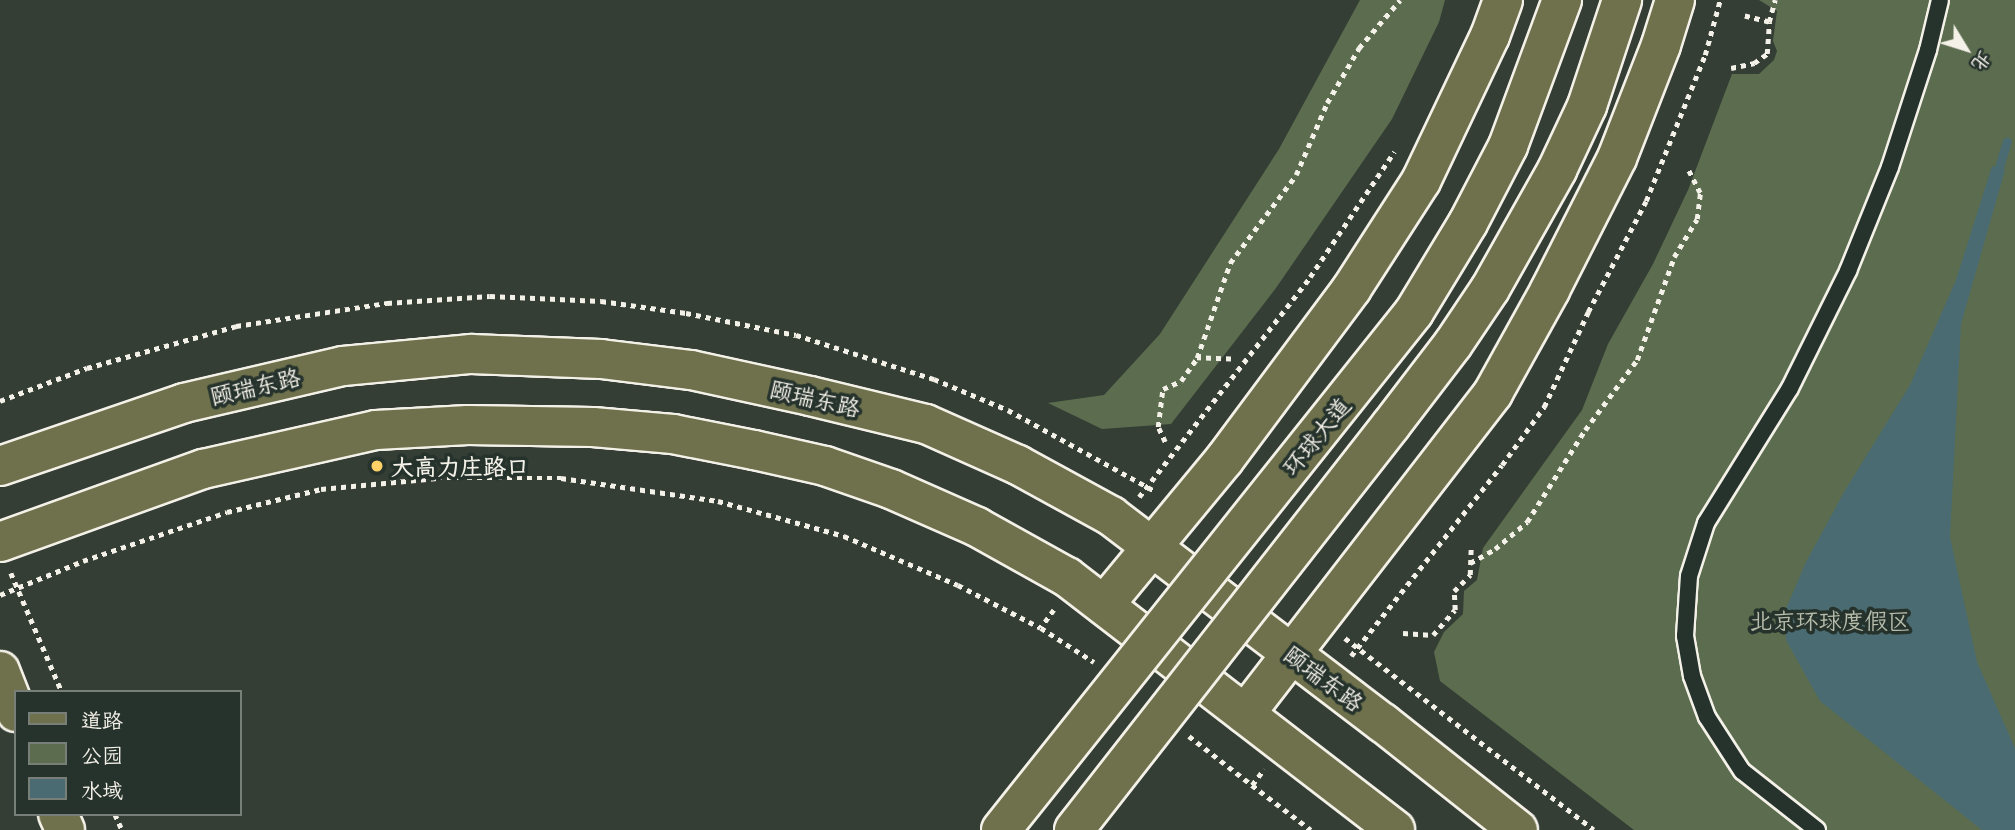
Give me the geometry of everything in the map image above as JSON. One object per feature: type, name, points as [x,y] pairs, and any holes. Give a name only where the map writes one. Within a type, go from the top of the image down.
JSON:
[{"type":"main road","points":[[1104,605],[1224,460],[1352,288],[1421,181],[1490,36],[1503,0]]},
{"type":"main road","name":"环球大道","points":[[1001,830],[1414,312],[1468,223],[1508,146],[1562,0]]},
{"type":"main road","points":[[1074,830],[1391,425],[1453,344],[1490,289],[1557,170],[1587,106],[1622,0]]},
{"type":"main road","points":[[1245,714],[1493,393],[1550,290],[1617,158],[1661,45],[1675,0]]},
{"type":"main road","name":"颐瑞东路","points":[[0,466],[184,403],[342,366],[471,354],[601,359],[691,370],[926,424],[1018,465],[1111,516],[1518,830]]},
{"type":"main road","points":[[4,555],[203,470],[376,430],[468,425],[593,426],[673,434],[825,466],[977,527],[1067,577],[1395,830]]},
{"type":"main road","points":[[0,671],[14,707]]},
{"type":"lane","points":[[1817,830],[1742,771],[1707,717],[1692,676],[1685,636],[1689,576],[1706,523],[1790,388],[1848,271],[1890,167],[1940,0]]},
{"type":"path","points":[[1165,442],[1158,427],[1163,389],[1181,381],[1197,358],[1230,263],[1296,175],[1326,103],[1359,48],[1400,0]]},
{"type":"path","points":[[1731,68],[1754,63],[1767,54],[1769,22],[1775,0]]},
{"type":"path","points":[[1745,16],[1769,22]]},
{"type":"path","points":[[1470,562],[1495,548],[1527,523],[1585,430],[1637,360],[1674,257],[1697,219],[1700,193],[1689,172]]},
{"type":"path","points":[[1197,358],[1231,359]]},
{"type":"path","points":[[0,595],[83,561],[227,512],[321,489],[438,478],[561,478],[718,502],[844,536],[958,585],[1041,628]]},
{"type":"path","points":[[1403,633],[1433,635],[1454,610],[1454,591],[1470,575],[1471,546]]},
{"type":"path","points":[[4,555],[61,690]]},
{"type":"path","points":[[1252,785],[1311,830]]},
{"type":"green space","points":[[1360,0],[1445,0],[1439,22],[1392,119],[1276,288],[1171,424],[1102,429],[1048,403],[1104,395],[1160,334],[1279,149]]},
{"type":"green space","name":"北京环球度假区","points":[[1759,0],[2015,0],[2015,830],[1634,830],[1440,681],[1434,652],[1444,632],[1463,614],[1464,591],[1477,580],[1483,548],[1582,410],[1608,344],[1653,264],[1688,190],[1732,74],[1759,74],[1774,60],[1777,51],[1773,41],[1777,11]]},
{"type":"water","points":[[1992,166],[2005,170],[1961,324],[1950,537],[1977,662],[2015,748],[2015,830],[1982,830],[1820,701],[1786,640],[1785,611],[1806,562],[1844,492],[1910,385],[1956,280]]},
{"type":"waterway","points":[[1996,177],[2007,142]]},
{"type":"place","name":"大高力庄路口","points":[[377,466]]}]
